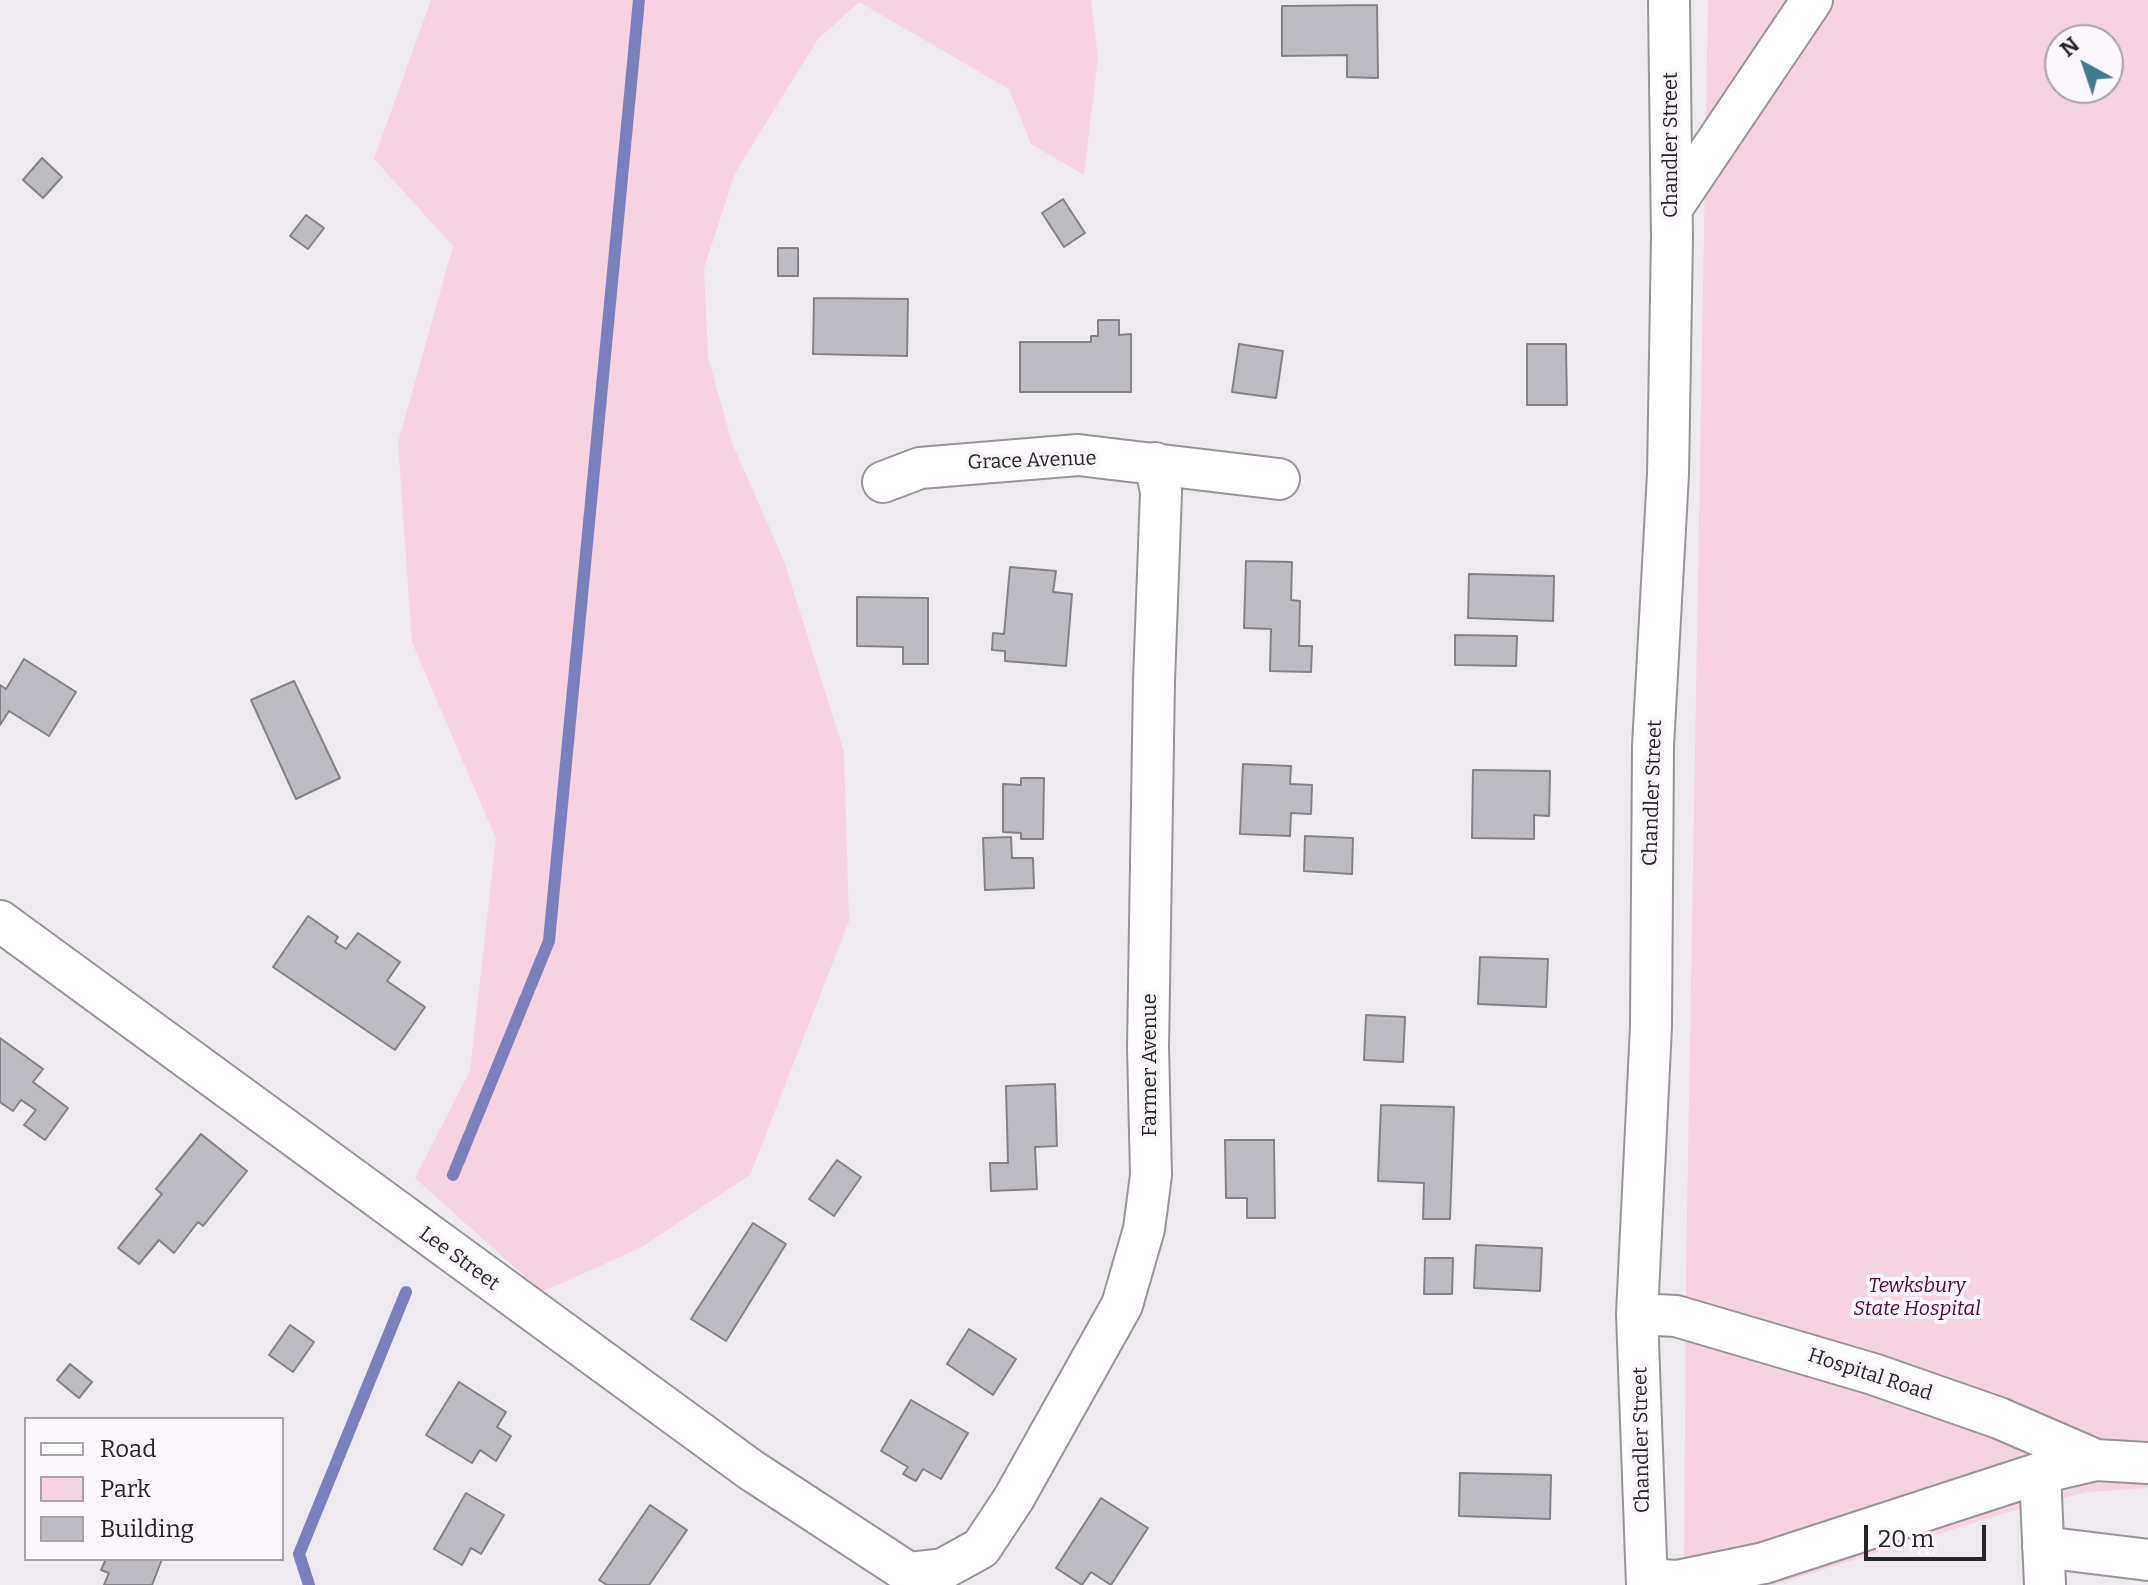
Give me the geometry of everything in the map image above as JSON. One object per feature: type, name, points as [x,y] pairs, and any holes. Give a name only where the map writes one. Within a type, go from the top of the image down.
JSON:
[{"type":"street","name":"Chandler Street","points":[[1647,1582],[1637,1314],[1651,1026],[1653,746],[1668,474],[1672,208],[1669,0]]},
{"type":"street","points":[[1672,208],[1812,0]]},
{"type":"street","name":"Grace Avenue","points":[[883,482],[920,468],[1078,455],[1279,479]]},
{"type":"street","name":"Farmer Avenue","points":[[917,1579],[981,1548],[1014,1498],[1122,1305],[1144,1229],[1151,1175],[1148,1047],[1153,729],[1161,492],[1155,463]]},
{"type":"street","name":"Lee Street","points":[[0,921],[725,1451],[917,1579]]},
{"type":"street","name":"Hospital Road","points":[[1637,1314],[1676,1316],[1873,1374],[1999,1418],[2096,1460]]},
{"type":"street","name":"Hospital Road","points":[[1647,1582],[1677,1581],[1764,1563],[2040,1473],[2096,1460],[2148,1463]]},
{"type":"street","points":[[2040,1473],[2044,1566],[2148,1560]]},
{"type":"green space","points":[[431,0],[1091,0],[1098,57],[1084,175],[1031,144],[1009,89],[859,2],[818,39],[735,173],[704,268],[708,357],[732,443],[784,561],[844,752],[849,921],[750,1175],[642,1247],[542,1292],[415,1178],[470,1071],[496,839],[412,642],[398,443],[453,246],[374,159]]},
{"type":"green space","name":"Tewksbury State Hospital","points":[[1708,0],[2148,0],[2148,1488],[2088,1492],[2018,1509],[1773,1585],[1684,1585],[1686,1274]]},
{"type":"building","points":[[1377,5],[1378,78],[1347,77],[1347,55],[1282,56],[1282,6]]},
{"type":"building","points":[[42,158],[62,177],[43,198],[23,180]]},
{"type":"building","points":[[1063,199],[1085,233],[1064,247],[1042,213]]},
{"type":"building","points":[[306,215],[324,228],[308,249],[290,236]]},
{"type":"building","points":[[778,248],[798,248],[798,276],[778,276]]},
{"type":"building","points":[[814,298],[908,299],[907,356],[813,354]]},
{"type":"building","points":[[1098,320],[1119,320],[1119,335],[1131,334],[1131,392],[1020,392],[1020,342],[1091,342],[1091,336],[1098,336]]},
{"type":"building","points":[[1239,344],[1283,351],[1276,398],[1232,392]]},
{"type":"building","points":[[1527,344],[1566,344],[1567,405],[1527,405]]},
{"type":"building","points":[[1246,561],[1292,562],[1291,600],[1300,601],[1299,646],[1312,646],[1311,672],[1270,671],[1271,629],[1244,628]]},
{"type":"building","points":[[1010,567],[1056,571],[1053,592],[1072,594],[1066,666],[1005,661],[1005,651],[992,650],[993,633],[1004,634]]},
{"type":"building","points":[[1469,574],[1554,576],[1553,621],[1468,618]]},
{"type":"building","points":[[857,597],[928,598],[928,664],[903,664],[903,647],[857,646]]},
{"type":"building","points":[[1455,635],[1517,636],[1516,666],[1455,665]]},
{"type":"building","points":[[24,659],[76,692],[49,736],[9,711],[0,725],[0,685],[6,689]]},
{"type":"building","points":[[294,681],[340,778],[296,799],[251,700]]},
{"type":"building","points":[[1243,764],[1291,766],[1290,784],[1312,785],[1311,814],[1291,813],[1290,836],[1240,834]]},
{"type":"building","points":[[1473,770],[1550,771],[1549,816],[1534,815],[1534,839],[1472,838]]},
{"type":"building","points":[[1021,778],[1044,778],[1043,839],[1021,839],[1021,833],[1003,832],[1003,784],[1021,785]]},
{"type":"building","points":[[1305,836],[1353,838],[1352,874],[1304,871]]},
{"type":"building","points":[[1011,837],[1012,858],[1033,858],[1034,888],[985,890],[983,838]]},
{"type":"building","points":[[308,916],[338,937],[335,942],[346,949],[358,933],[400,962],[387,981],[425,1007],[395,1050],[273,967]]},
{"type":"building","points":[[1480,957],[1548,959],[1546,1007],[1478,1004]]},
{"type":"building","points":[[1366,1015],[1405,1017],[1403,1062],[1364,1060]]},
{"type":"building","points":[[0,1038],[43,1069],[33,1082],[68,1108],[45,1140],[24,1125],[36,1110],[21,1100],[13,1111],[0,1102]]},
{"type":"building","points":[[1055,1084],[1057,1146],[1035,1147],[1037,1189],[991,1191],[990,1163],[1008,1163],[1006,1086]]},
{"type":"building","points":[[1381,1105],[1454,1107],[1450,1219],[1423,1219],[1424,1183],[1378,1181]]},
{"type":"building","points":[[201,1134],[247,1171],[203,1226],[198,1222],[174,1253],[159,1240],[139,1264],[118,1248],[162,1194],[156,1189]]},
{"type":"building","points":[[1225,1140],[1274,1140],[1275,1218],[1247,1218],[1247,1198],[1226,1198]]},
{"type":"building","points":[[837,1160],[861,1177],[834,1216],[809,1199]]},
{"type":"building","points":[[753,1223],[786,1244],[726,1341],[691,1319]]},
{"type":"building","points":[[1476,1245],[1542,1248],[1540,1291],[1474,1288]]},
{"type":"building","points":[[1425,1258],[1453,1258],[1452,1294],[1424,1294]]},
{"type":"building","points":[[290,1325],[314,1342],[293,1372],[269,1355]]},
{"type":"building","points":[[969,1329],[1016,1359],[993,1395],[947,1364]]},
{"type":"building","points":[[70,1364],[92,1382],[79,1398],[57,1380]]},
{"type":"building","points":[[459,1382],[506,1412],[497,1427],[511,1436],[496,1461],[480,1450],[472,1463],[426,1435]]},
{"type":"building","points":[[911,1400],[968,1433],[941,1479],[923,1469],[916,1481],[903,1474],[908,1467],[881,1451]]},
{"type":"building","points":[[1460,1473],[1551,1475],[1550,1519],[1459,1516]]},
{"type":"building","points":[[466,1493],[504,1515],[481,1554],[471,1548],[462,1565],[434,1549]]},
{"type":"building","points":[[1101,1498],[1148,1528],[1111,1585],[1091,1572],[1082,1585],[1056,1568]]},
{"type":"building","points":[[650,1505],[687,1530],[649,1585],[607,1585],[599,1580]]},
{"type":"building","points":[[105,1561],[161,1561],[152,1585],[104,1585],[109,1573],[101,1570]]},
{"type":"waterway","points":[[453,1175],[549,941],[639,0]]},
{"type":"waterway","points":[[309,1585],[299,1554],[406,1292]]}]
